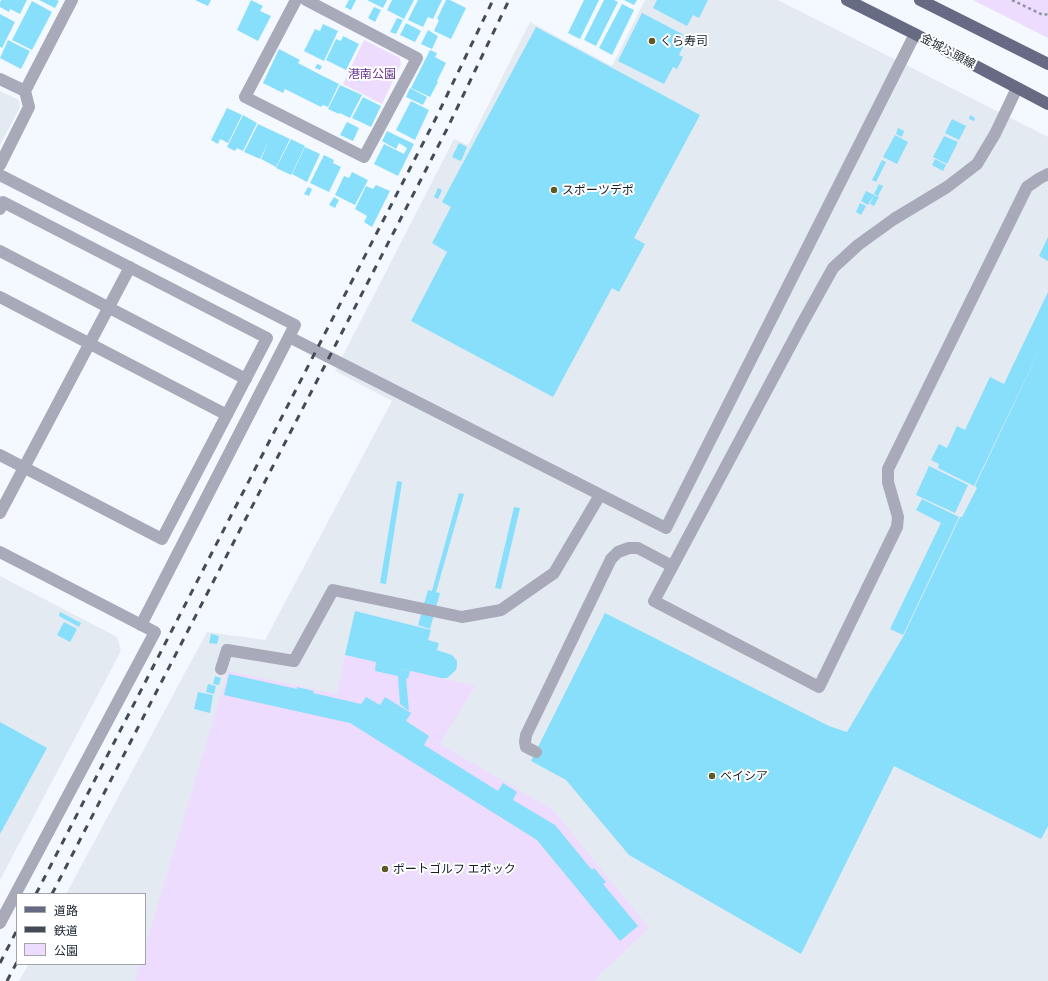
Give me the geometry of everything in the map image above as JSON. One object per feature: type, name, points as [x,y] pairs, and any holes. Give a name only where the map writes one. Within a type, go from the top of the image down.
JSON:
[{"type":"main road","name":"金城ふ頭線","points":[[847,0],[1048,104]]},
{"type":"main road","points":[[920,0],[1048,64]]},
{"type":"street","points":[[0,165],[29,106],[25,91],[72,0]]},
{"type":"street","points":[[296,0],[245,97],[364,157],[417,58],[306,0]]},
{"type":"street","points":[[289,337],[666,528],[915,34]]},
{"type":"street","points":[[0,79],[25,91]]},
{"type":"street","points":[[1017,88],[995,134],[977,164],[947,187],[894,219],[858,245],[833,268],[654,601],[819,687],[897,528],[898,517],[888,482],[888,469],[1027,188],[1048,174]]},
{"type":"street","points":[[0,175],[295,325],[141,624]]},
{"type":"street","points":[[0,209],[3,202],[267,338],[162,539],[0,455]]},
{"type":"street","points":[[0,251],[246,379]]},
{"type":"street","points":[[0,513],[130,267]]},
{"type":"street","points":[[0,297],[227,415]]},
{"type":"street","points":[[221,669],[227,650],[294,660],[333,590],[462,617],[501,610],[554,573],[600,495]]},
{"type":"street","points":[[536,752],[526,747],[526,735],[611,559],[618,552],[629,548],[638,548],[672,566]]},
{"type":"street","points":[[0,552],[155,632],[0,923]]},
{"type":"path","points":[[1012,0],[1043,15],[1048,14]]},
{"type":"shaded area","points":[[645,0],[778,0],[1048,137],[1048,981],[19,981],[28,965],[146,965],[146,893],[67,893],[207,632],[265,640],[392,401],[335,371],[454,139],[468,145],[530,22],[612,66]]},
{"type":"shaded area","points":[[0,91],[19,100],[20,107],[0,145]]},
{"type":"shaded area","points":[[0,576],[117,637],[121,651],[0,880]]},
{"type":"green space","points":[[973,0],[1048,0],[1048,38]]},
{"type":"green space","name":"港南公園","points":[[364,40],[400,58],[401,64],[382,104],[343,84]]},
{"type":"green space","name":"ポートゴルフ エポック","points":[[345,655],[475,686],[440,744],[553,810],[649,928],[593,981],[135,981],[140,965],[146,965],[146,944],[228,671],[337,694]]},
{"type":"building","points":[[1,0],[27,0],[20,14],[10,9],[9,12],[0,7]]},
{"type":"building","points":[[39,0],[57,0],[59,1],[55,8]]},
{"type":"building","points":[[195,0],[211,0],[208,6]]},
{"type":"building","points":[[251,0],[263,6],[260,11],[271,16],[258,41],[237,30]]},
{"type":"building","points":[[349,0],[356,0],[351,10],[345,7]]},
{"type":"building","points":[[367,0],[387,0],[383,8]]},
{"type":"building","points":[[392,0],[414,0],[404,19],[387,10]]},
{"type":"building","points":[[418,0],[442,0],[433,19],[428,17],[423,27],[408,20]]},
{"type":"building","points":[[446,0],[450,0],[466,8],[451,39],[434,31],[439,20],[437,19]]},
{"type":"building","points":[[584,0],[599,0],[580,39],[568,33]]},
{"type":"building","points":[[604,0],[614,0],[618,2],[596,46],[584,40]]},
{"type":"building","points":[[624,0],[637,0],[634,5]]},
{"type":"building","points":[[657,0],[708,0],[699,18],[693,15],[687,26],[653,8]]},
{"type":"building","points":[[32,1],[52,12],[32,50],[12,40]]},
{"type":"building","points":[[622,4],[634,10],[612,55],[599,48]]},
{"type":"building","points":[[374,7],[381,10],[375,22],[368,18]]},
{"type":"building","points":[[642,13],[688,37],[679,55],[683,57],[677,69],[673,67],[664,84],[618,61]]},
{"type":"building","points":[[0,14],[15,22],[2,48],[0,47]]},
{"type":"building","points":[[397,18],[403,20],[396,34],[390,32]]},
{"type":"building","points":[[406,23],[421,31],[415,42],[400,35]]},
{"type":"building","points":[[323,24],[338,31],[324,61],[304,51],[315,29],[320,31]]},
{"type":"building","points":[[536,27],[700,115],[634,238],[645,244],[619,292],[612,288],[553,397],[411,321],[447,252],[432,243],[451,207],[442,202]]},
{"type":"building","points":[[428,30],[438,36],[432,49],[421,44]]},
{"type":"building","points":[[343,36],[359,44],[346,70],[326,60],[336,39],[341,41]]},
{"type":"building","points":[[8,40],[30,51],[21,69],[0,58]]},
{"type":"building","points":[[279,49],[300,60],[298,63],[339,84],[328,107],[323,105],[321,107],[285,89],[283,93],[263,83]]},
{"type":"building","points":[[430,50],[437,53],[435,57],[446,63],[430,97],[411,88]]},
{"type":"building","points":[[317,64],[322,66],[320,70],[315,68]]},
{"type":"building","points":[[355,68],[363,72],[359,82],[351,78]]},
{"type":"building","points":[[340,85],[362,95],[350,118],[328,109]]},
{"type":"building","points":[[410,88],[427,97],[423,105],[406,97]]},
{"type":"building","points":[[363,97],[381,106],[371,127],[352,118]]},
{"type":"building","points":[[411,101],[429,110],[415,140],[396,130]]},
{"type":"building","points":[[227,108],[242,115],[228,143],[220,139],[218,144],[211,140]]},
{"type":"building","points":[[243,115],[257,123],[243,151],[237,148],[235,151],[227,147]]},
{"type":"building","points":[[970,115],[975,118],[974,121],[969,119]]},
{"type":"building","points":[[952,119],[966,126],[959,140],[945,133]]},
{"type":"building","points":[[347,122],[359,128],[353,141],[340,135]]},
{"type":"building","points":[[258,124],[290,139],[276,167],[261,159],[268,143],[260,159],[244,152]]},
{"type":"building","points":[[898,128],[904,131],[902,137],[896,134]]},
{"type":"building","points":[[387,131],[414,144],[398,176],[374,164],[384,144],[404,154],[407,148],[399,143],[396,149],[382,141]]},
{"type":"building","points":[[895,135],[908,142],[897,164],[883,157]]},
{"type":"building","points":[[944,136],[958,142],[947,164],[933,157]]},
{"type":"building","points":[[291,139],[305,146],[291,175],[276,168]]},
{"type":"building","points":[[459,143],[467,147],[461,161],[452,157]]},
{"type":"building","points":[[305,147],[320,154],[307,182],[292,174]]},
{"type":"building","points":[[324,155],[334,160],[333,163],[341,167],[329,192],[310,183]]},
{"type":"building","points":[[935,159],[946,165],[943,171],[932,165]]},
{"type":"building","points":[[882,160],[886,162],[876,182],[872,180]]},
{"type":"building","points":[[352,172],[368,180],[355,205],[335,195],[344,176],[349,178]]},
{"type":"building","points":[[879,184],[883,186],[878,196],[874,194]]},
{"type":"building","points":[[376,185],[390,191],[372,227],[364,222],[367,216],[355,209],[366,186],[373,189]]},
{"type":"building","points":[[308,187],[312,189],[309,196],[304,194]]},
{"type":"building","points":[[438,188],[442,190],[438,199],[434,197]]},
{"type":"building","points":[[866,191],[874,195],[868,205],[861,201]]},
{"type":"building","points":[[874,195],[879,197],[874,206],[870,204]]},
{"type":"building","points":[[334,197],[339,200],[335,208],[329,205]]},
{"type":"building","points":[[860,203],[866,206],[861,215],[856,212]]},
{"type":"building","points":[[1048,237],[1048,261],[1039,256]]},
{"type":"building","points":[[1048,292],[1048,332],[974,486],[938,468],[939,464],[931,460],[939,444],[947,448],[957,426],[965,430],[990,377],[1004,384]]},
{"type":"building","points":[[1048,332],[1048,826],[1041,839],[894,766],[801,954],[629,855],[566,780],[531,761],[605,613],[829,726],[847,732],[903,637],[960,517],[962,517],[977,488],[975,486]]},
{"type":"building","points":[[929,466],[968,485],[955,513],[916,495]]},
{"type":"building","points":[[397,481],[402,482],[386,584],[380,583]]},
{"type":"building","points":[[459,493],[464,494],[436,592],[440,593],[430,629],[418,625],[428,590],[432,591]]},
{"type":"building","points":[[922,499],[959,517],[903,635],[890,629],[941,523],[916,510]]},
{"type":"building","points":[[514,507],[520,508],[501,589],[495,588]]},
{"type":"building","points":[[355,611],[431,630],[428,640],[439,643],[437,650],[452,655],[457,661],[456,670],[447,678],[441,678],[394,667],[410,671],[408,679],[406,678],[409,711],[400,704],[398,676],[375,671],[376,662],[345,655]]},
{"type":"building","points":[[60,612],[81,623],[79,627],[59,616]]},
{"type":"building","points":[[64,622],[77,629],[70,642],[57,635]]},
{"type":"building","points":[[211,634],[219,636],[217,644],[209,643]]},
{"type":"building","points":[[229,674],[297,689],[297,687],[314,691],[313,693],[361,704],[366,697],[380,705],[385,697],[411,713],[406,721],[429,736],[424,745],[498,791],[503,783],[517,792],[513,800],[555,825],[592,870],[594,868],[606,882],[603,884],[638,926],[620,941],[537,840],[350,723],[224,695]]},
{"type":"building","points":[[215,676],[221,678],[219,685],[213,684]]},
{"type":"building","points":[[208,684],[216,686],[214,694],[206,692]]},
{"type":"building","points":[[198,692],[213,695],[210,713],[194,709]]},
{"type":"building","points":[[0,722],[47,748],[0,834]]},
{"type":"railway","points":[[37,893],[436,118],[493,0]]},
{"type":"railway","points":[[53,893],[447,129],[509,0]]},
{"type":"railway","points":[[0,963],[16,932]]},
{"type":"railway","points":[[7,981],[16,964]]},
{"type":"place","name":"くら寿司","points":[[652,41]]},
{"type":"place","name":"スポーツデポ","points":[[554,190]]},
{"type":"place","name":"ベイシア","points":[[712,776]]},
{"type":"place","name":"ポートゴルフ エポック","points":[[385,869]]}]
